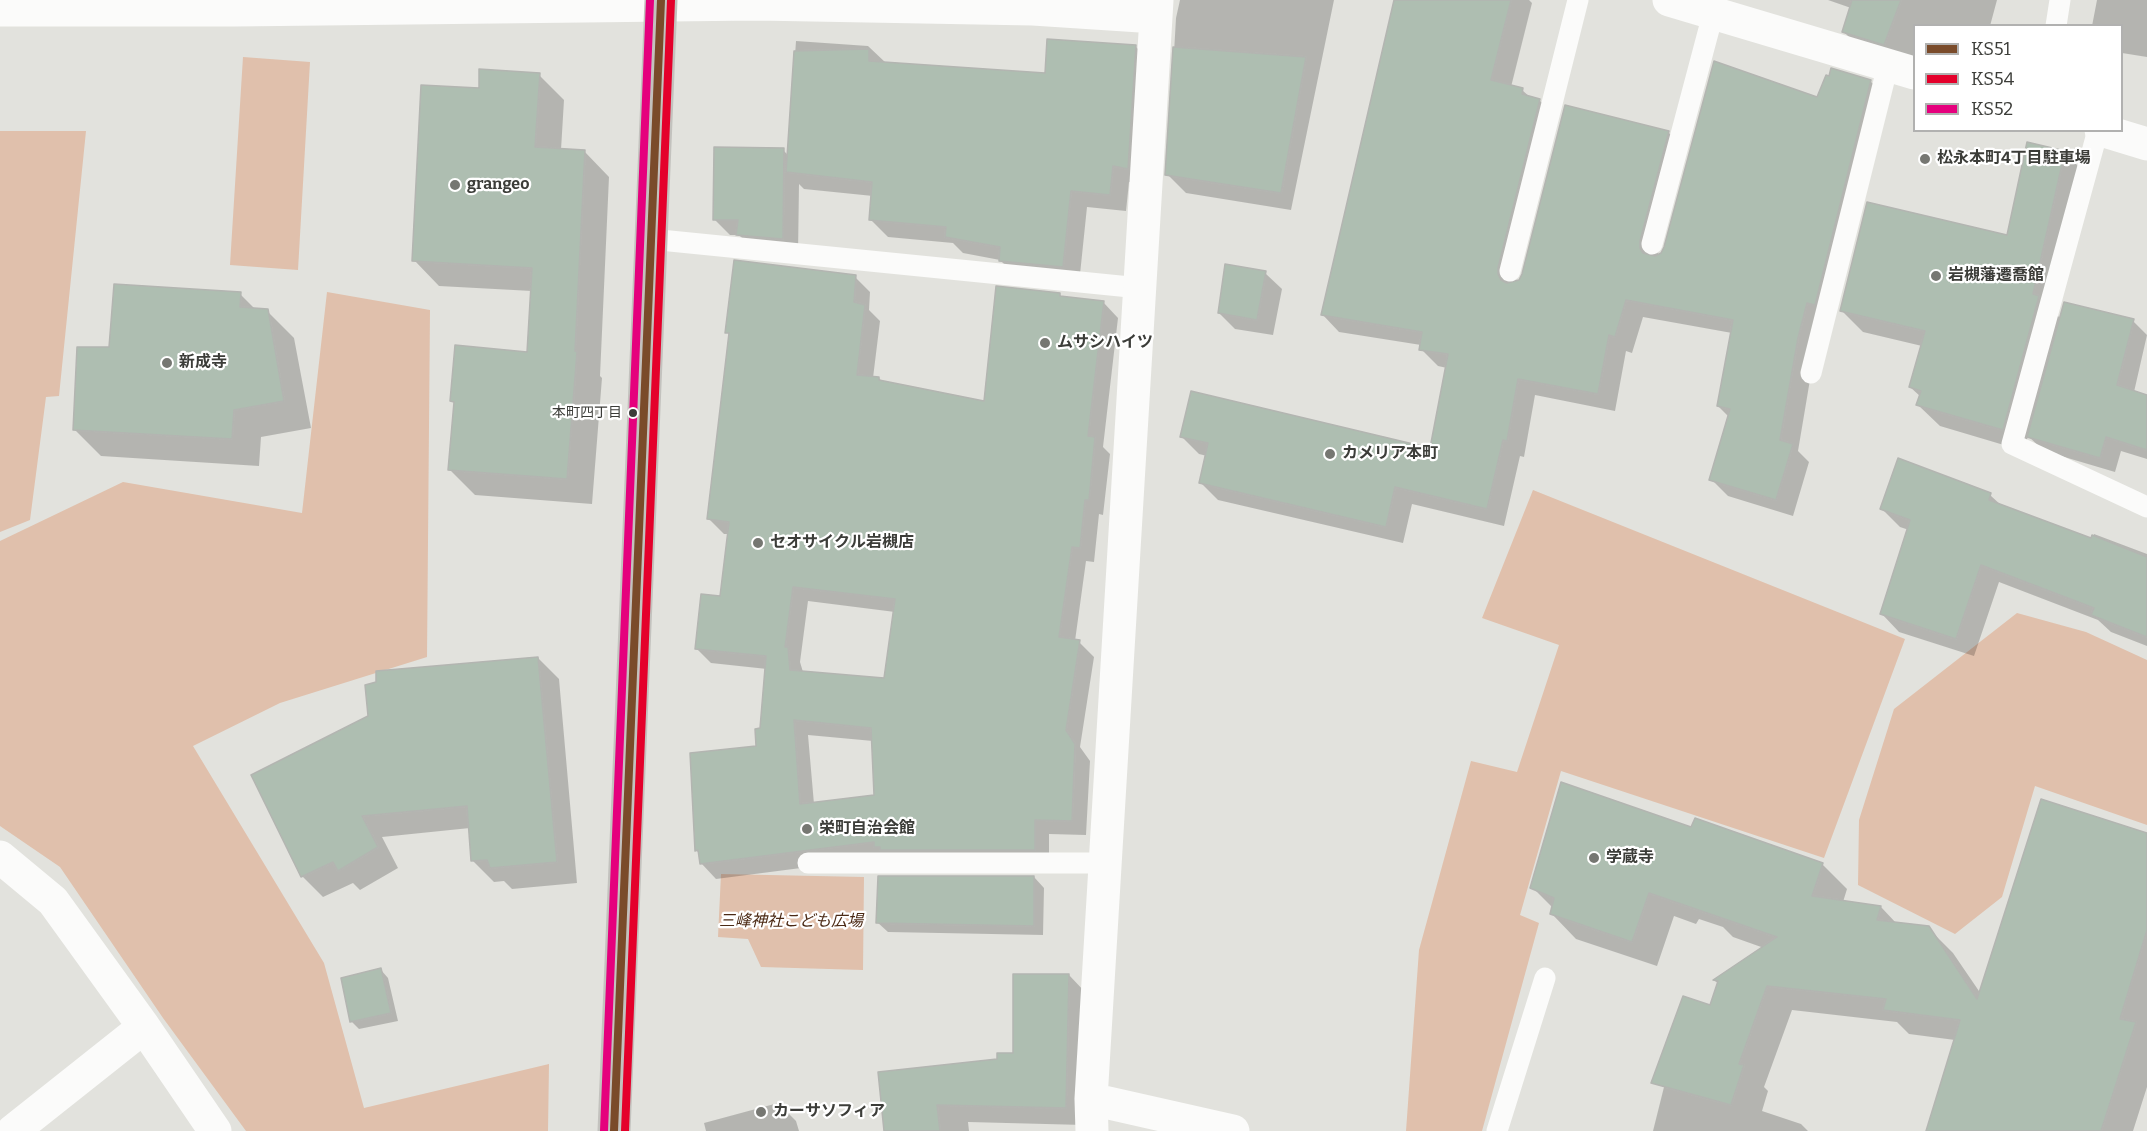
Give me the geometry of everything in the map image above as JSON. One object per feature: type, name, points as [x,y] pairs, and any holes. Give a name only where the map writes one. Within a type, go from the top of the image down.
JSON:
[{"type":"main road","points":[[614,1131],[661,3]]},
{"type":"street","points":[[1669,0],[1901,69]]},
{"type":"street","points":[[0,10],[51,4],[661,3],[1033,9],[1156,8],[1092,1115],[1233,1131]]},
{"type":"street","points":[[2106,132],[2147,144]]},
{"type":"street","points":[[0,857],[52,901],[144,1027],[215,1131]]},
{"type":"street","points":[[13,1131],[144,1027]]},
{"type":"lane","points":[[1510,271],[1578,0]]},
{"type":"lane","points":[[2056,24],[2060,0]]},
{"type":"lane","points":[[1652,244],[1713,14]]},
{"type":"lane","points":[[1811,374],[1901,69]]},
{"type":"lane","points":[[2098,132],[2012,444],[2147,507]]},
{"type":"lane","points":[[650,239],[1140,288]]},
{"type":"lane","points":[[808,863],[1105,863]]},
{"type":"lane","points":[[1497,1131],[1545,978]]},
{"type":"green space","points":[[243,57],[310,62],[298,270],[230,265]]},
{"type":"green space","points":[[0,131],[86,131],[59,396],[46,397],[30,520],[0,532]]},
{"type":"green space","points":[[327,292],[430,310],[427,657],[280,703],[193,746],[324,963],[364,1108],[549,1064],[548,1131],[246,1131],[163,1018],[60,867],[0,826],[0,541],[123,482],[302,513]]},
{"type":"green space","points":[[1533,490],[1905,639],[1824,858],[1561,771],[1520,915],[1539,923],[1482,1131],[1406,1131],[1419,950],[1471,761],[1517,772],[1559,645],[1482,618]]},
{"type":"green space","points":[[2017,613],[2086,632],[2147,660],[2147,825],[2035,786],[2002,897],[1955,934],[1858,885],[1859,820],[1894,709]]},
{"type":"green space","name":"三峰神社こども広場","points":[[721,874],[864,877],[863,970],[761,967],[748,939],[718,937]]},
{"type":"building","points":[[1394,0],[1511,0],[1491,80],[1523,88],[1522,94],[1540,99],[1498,268],[1501,280],[1507,283],[1519,280],[1522,274],[1565,105],[1669,131],[1640,241],[1643,253],[1655,256],[1661,253],[1664,247],[1714,61],[1817,97],[1831,68],[1871,80],[1815,305],[1807,303],[1798,338],[1780,440],[1793,444],[1776,500],[1709,480],[1730,409],[1717,406],[1733,320],[1626,300],[1615,337],[1609,335],[1598,394],[1518,379],[1507,441],[1503,440],[1487,509],[1395,487],[1386,527],[1199,483],[1208,443],[1180,437],[1191,391],[1430,448],[1448,354],[1419,350],[1422,332],[1321,315]]},
{"type":"building","points":[[1852,0],[1901,0],[1884,45],[1842,32]]},
{"type":"building","points":[[1047,39],[1136,45],[1128,169],[1113,166],[1110,195],[1071,191],[1063,267],[999,261],[1000,247],[945,237],[946,227],[869,220],[872,182],[786,172],[794,51],[869,49],[869,61],[1045,73]]},
{"type":"building","points":[[1173,47],[1306,57],[1281,193],[1165,175]]},
{"type":"building","points":[[479,69],[540,73],[535,147],[585,150],[575,351],[577,352],[567,479],[448,470],[454,402],[450,401],[455,345],[527,352],[532,268],[412,261],[421,85],[479,88]]},
{"type":"building","points":[[2027,142],[2065,151],[2033,294],[2039,296],[2003,430],[1916,405],[1921,391],[1909,387],[1925,331],[1840,311],[1867,202],[2007,235]]},
{"type":"building","points":[[714,147],[784,148],[783,239],[736,235],[738,220],[713,220]]},
{"type":"building","points":[[734,260],[856,275],[854,302],[865,305],[857,375],[879,377],[879,380],[984,401],[996,286],[1060,293],[1060,296],[1104,301],[1088,436],[1095,437],[1089,500],[1085,500],[1080,548],[1072,547],[1059,637],[1080,640],[1066,730],[1075,744],[1072,821],[1035,820],[1035,850],[880,850],[880,847],[874,847],[874,842],[700,864],[698,850],[695,851],[690,753],[756,746],[755,729],[760,728],[766,656],[695,649],[701,594],[720,596],[729,522],[707,519],[729,333],[725,333]],"holes":[[[793,587],[895,599],[884,678],[790,670],[788,647],[785,647]],[[794,720],[871,728],[874,795],[800,804]]]},
{"type":"building","points":[[1225,264],[1266,271],[1257,320],[1218,313]]},
{"type":"building","points":[[114,284],[241,292],[240,307],[268,309],[284,401],[234,410],[232,439],[73,430],[77,347],[109,347]]},
{"type":"building","points":[[2064,302],[2134,319],[2117,385],[2147,395],[2147,450],[2106,437],[2100,458],[2027,437]]},
{"type":"building","points":[[1898,458],[1991,493],[1989,500],[2091,538],[2092,535],[2147,557],[2147,637],[2091,615],[2094,608],[1981,565],[1956,639],[1880,614],[1910,520],[1880,509]]},
{"type":"building","points":[[538,657],[557,862],[490,868],[487,860],[471,861],[467,806],[362,816],[378,847],[338,871],[333,862],[301,877],[251,775],[368,716],[365,685],[376,682],[376,671]]},
{"type":"building","points":[[1561,782],[1691,827],[1695,818],[1823,863],[1812,896],[1881,906],[1877,920],[1929,926],[1977,999],[2041,799],[2147,833],[2147,930],[2120,1019],[2136,1022],[2101,1131],[1926,1131],[1960,1020],[1883,1010],[1886,999],[1767,986],[1739,1064],[1744,1065],[1731,1105],[1651,1083],[1683,996],[1710,1005],[1718,981],[1713,980],[1777,937],[1649,893],[1632,942],[1550,914],[1554,898],[1530,888]]},
{"type":"building","points":[[878,876],[1034,876],[1034,926],[876,923]]},
{"type":"building","points":[[381,968],[391,1013],[350,1022],[341,978]]},
{"type":"building","points":[[1013,974],[1069,974],[1066,1108],[937,1105],[940,1131],[884,1131],[878,1072],[997,1059],[997,1053],[1013,1053]]},
{"type":"transit line","name":"KS52","points":[[604,1131],[650,0]]},
{"type":"transit line","name":"KS51","points":[[614,1131],[661,0]]},
{"type":"transit line","name":"KS54","points":[[625,1131],[671,0]]},
{"type":"place","name":"松永本町4丁目駐車場","points":[[1925,159]]},
{"type":"place","name":"grangeo","points":[[455,185]]},
{"type":"place","name":"岩槻藩遷喬館","points":[[1936,276]]},
{"type":"place","name":"ムサシハイツ","points":[[1045,343]]},
{"type":"place","name":"新成寺","points":[[167,363]]},
{"type":"place","name":"本町四丁目","points":[[633,413]]},
{"type":"place","name":"カメリア本町","points":[[1330,454]]},
{"type":"place","name":"セオサイクル岩槻店","points":[[758,543]]},
{"type":"place","name":"栄町自治会館","points":[[807,829]]},
{"type":"place","name":"学蔵寺","points":[[1594,858]]},
{"type":"place","name":"カーサソフィア","points":[[761,1112]]}]
